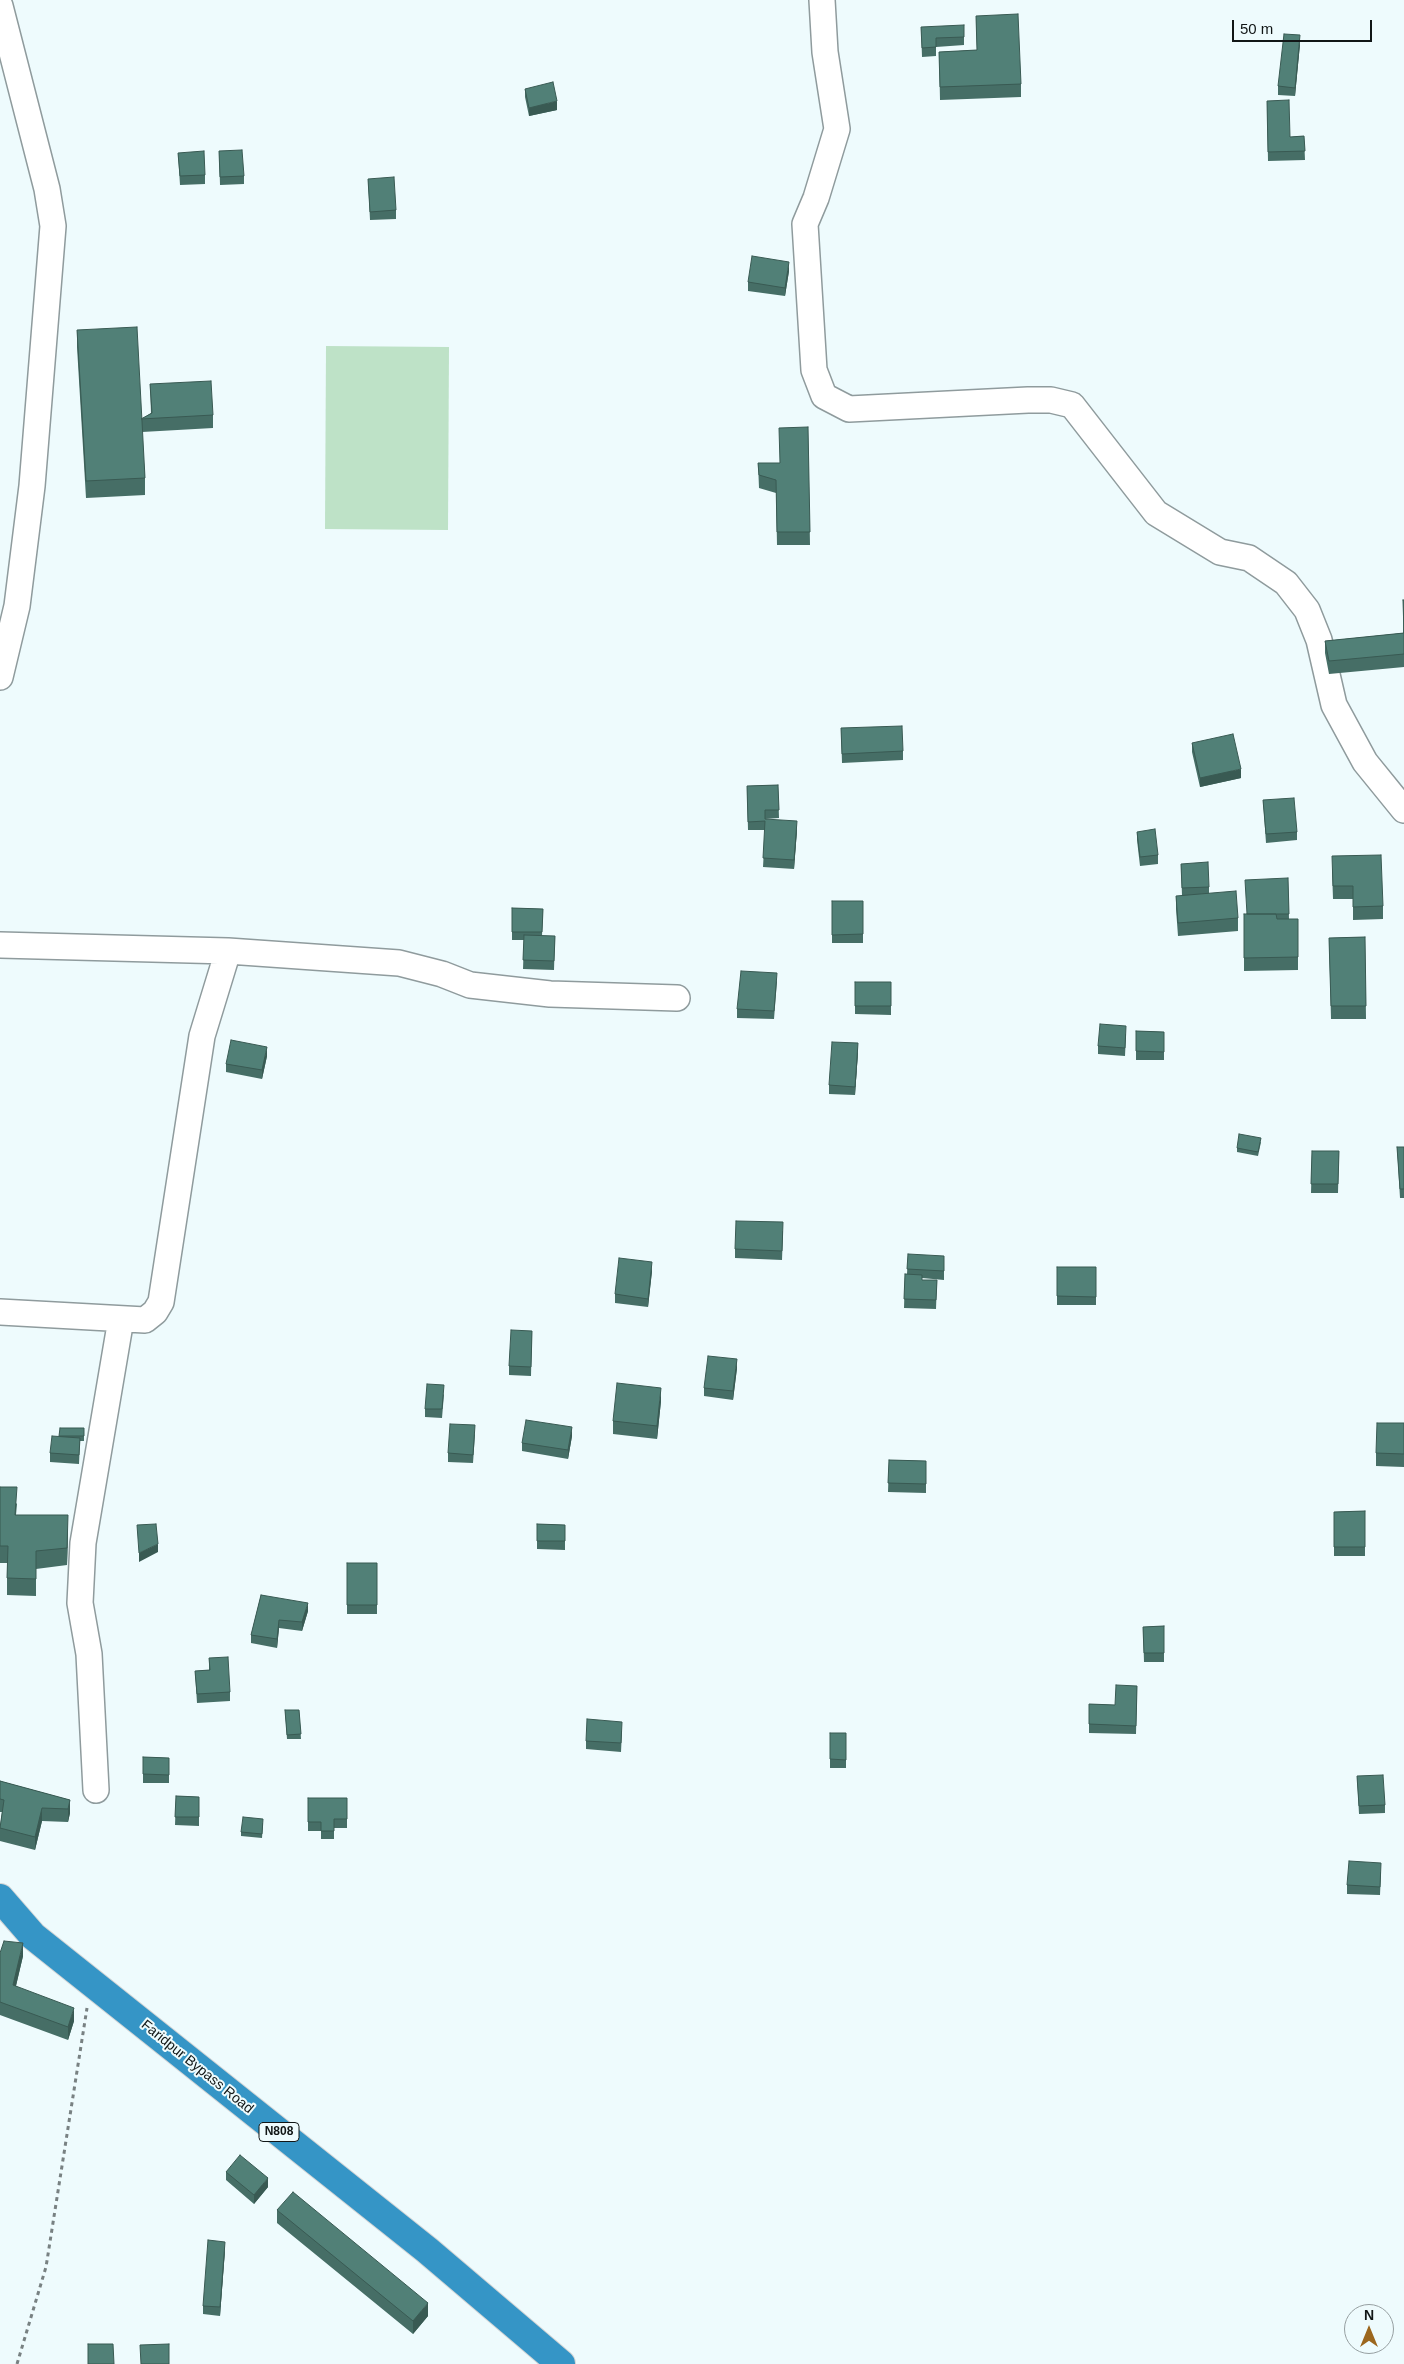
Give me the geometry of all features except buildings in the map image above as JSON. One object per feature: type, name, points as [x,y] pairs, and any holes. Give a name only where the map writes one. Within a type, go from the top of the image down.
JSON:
[{"type":"highway","name":"Faridpur Bypass Road","points":[[0,1898],[34,1936],[427,2250],[561,2364]]},
{"type":"street","points":[[822,0],[825,52],[837,129],[816,198],[805,224],[814,370],[824,396],[849,409],[1028,400],[1051,400],[1072,405],[1156,513],[1220,552],[1249,558],[1286,583],[1307,610],[1319,640],[1334,705],[1365,762],[1404,810]]},
{"type":"street","points":[[0,6],[47,189],[53,226],[32,486],[17,606],[0,677]]},
{"type":"street","points":[[0,945],[228,951],[399,963],[442,974],[470,985],[550,994],[677,998]]},
{"type":"street","points":[[0,1312],[146,1320],[162,1302],[202,1036],[228,951]]},
{"type":"street","points":[[96,1790],[89,1654],[80,1603],[83,1543],[121,1319]]},
{"type":"path","points":[[17,2364],[46,2267],[91,1982]]},
{"type":"green space","points":[[326,346],[449,347],[448,530],[325,529]]}]
